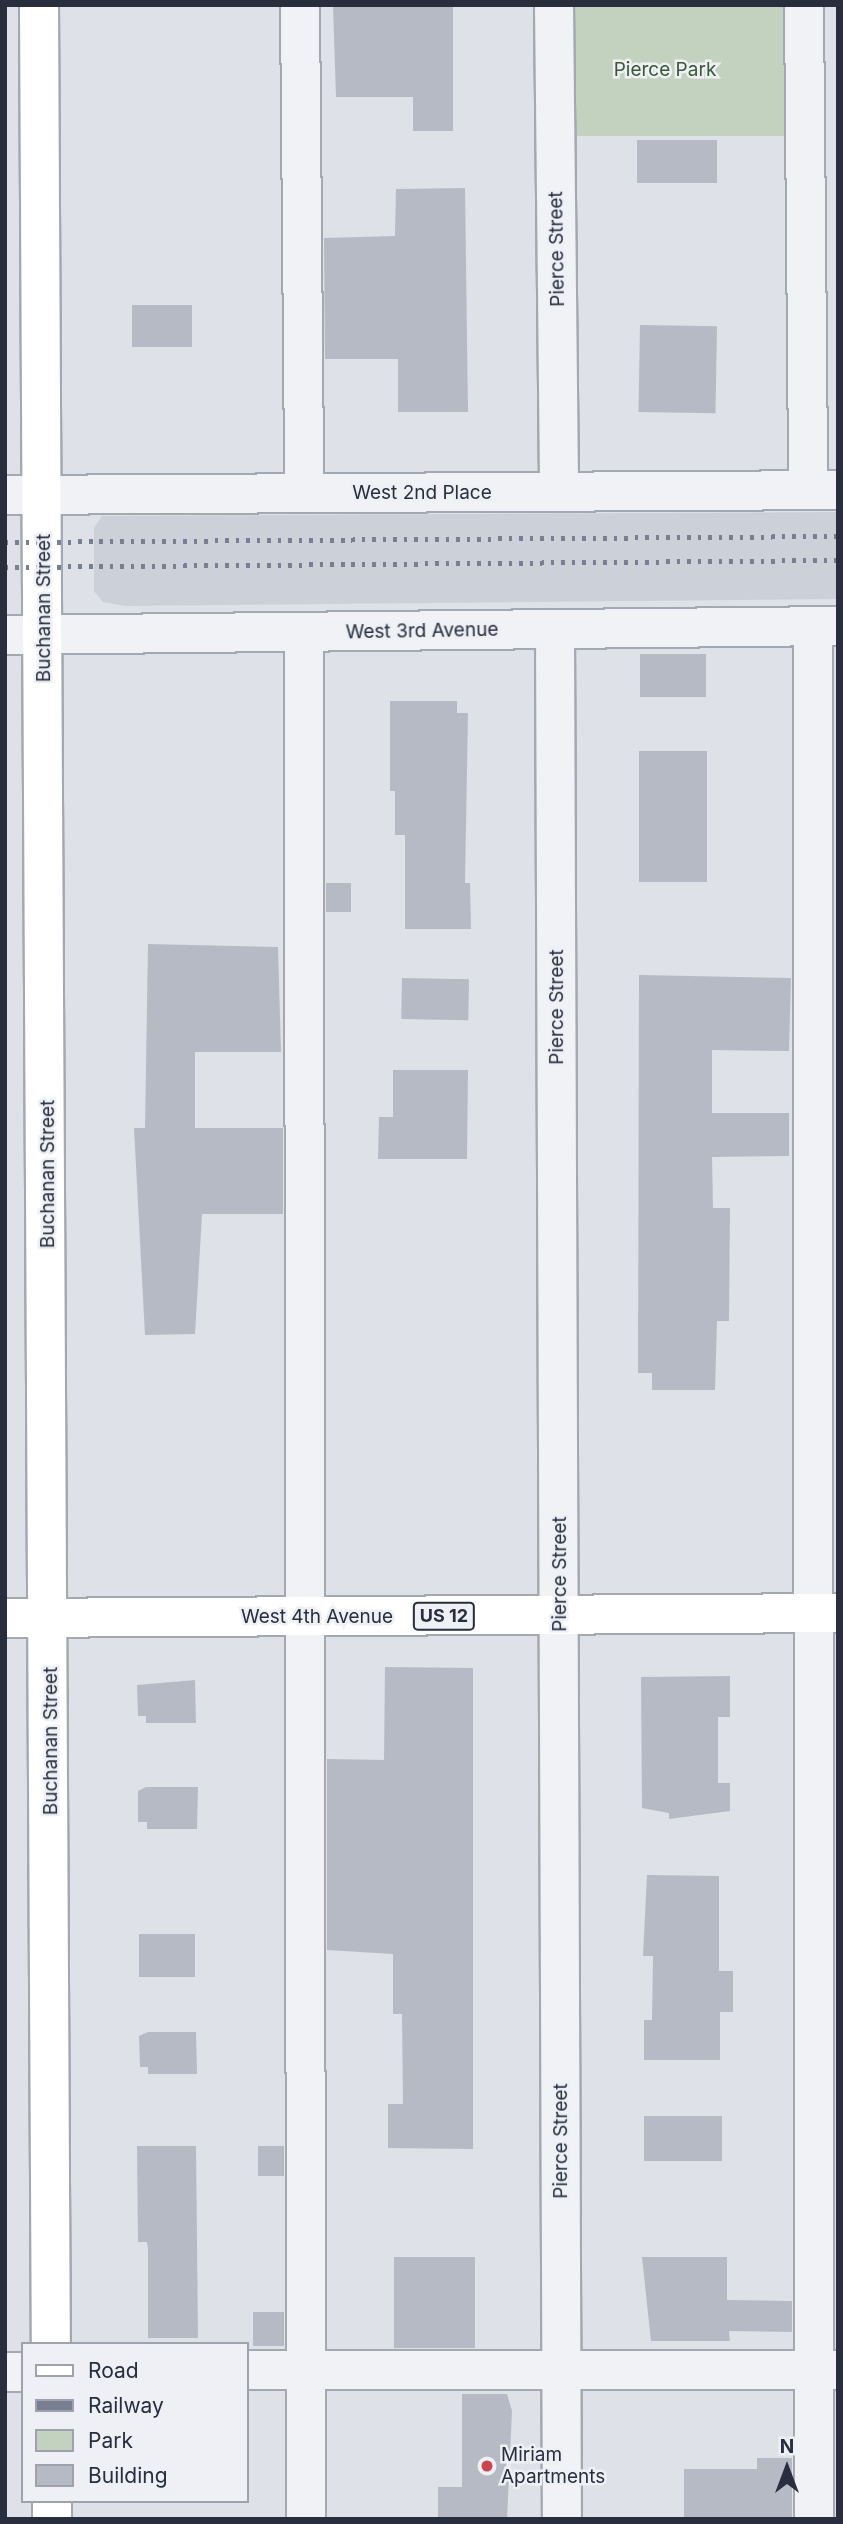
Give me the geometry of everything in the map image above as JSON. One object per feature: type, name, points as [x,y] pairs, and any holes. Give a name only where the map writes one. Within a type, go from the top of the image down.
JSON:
[{"type":"main road","name":"Buchanan Street","points":[[39,5],[50,1618],[51,2342]]},
{"type":"main road","name":"West 4th Avenue","points":[[5,1618],[826,1613]]},
{"type":"street","points":[[300,5],[304,493]]},
{"type":"street","name":"Pierce Street","points":[[554,5],[559,492]]},
{"type":"street","points":[[804,5],[823,490]]},
{"type":"street","name":"West 2nd Place","points":[[5,495],[823,490]]},
{"type":"street","points":[[814,2519],[825,2370],[825,626]]},
{"type":"street","name":"West 3rd Avenue","points":[[5,635],[825,626]]},
{"type":"street","name":"Pierce Street","points":[[555,629],[562,2519]]},
{"type":"street","points":[[304,633],[308,1617],[306,2519]]},
{"type":"street","points":[[248,2370],[825,2370]]},
{"type":"shaded area","points":[[838,512],[838,599],[125,606],[103,602],[94,591],[94,528],[102,516]]},
{"type":"green space","name":"Pierce Park","points":[[570,5],[796,5],[796,136],[570,136]]},
{"type":"building","points":[[333,5],[453,7],[453,131],[413,131],[413,97],[336,97]]},
{"type":"building","points":[[637,140],[717,140],[717,183],[637,183]]},
{"type":"building","points":[[465,188],[468,412],[398,412],[398,359],[325,359],[324,238],[395,236],[396,189]]},
{"type":"building","points":[[132,305],[192,305],[192,347],[132,347]]},
{"type":"building","points":[[640,325],[717,326],[715,413],[638,412]]},
{"type":"building","points":[[640,654],[706,654],[706,697],[640,697]]},
{"type":"building","points":[[390,701],[457,701],[457,713],[468,713],[465,883],[470,883],[471,929],[405,929],[405,835],[395,835],[395,791],[390,791]]},
{"type":"building","points":[[639,751],[707,751],[707,882],[639,882]]},
{"type":"building","points":[[326,883],[351,883],[351,912],[326,912]]},
{"type":"building","points":[[148,944],[278,947],[281,1052],[195,1052],[195,1128],[283,1128],[283,1214],[202,1214],[195,1334],[145,1335],[134,1128],[145,1128]]},
{"type":"building","points":[[639,975],[791,978],[789,1051],[712,1050],[712,1113],[789,1113],[789,1156],[712,1157],[713,1208],[730,1208],[729,1321],[717,1321],[715,1390],[652,1390],[652,1373],[638,1373]]},
{"type":"building","points":[[402,978],[469,979],[468,1020],[401,1019]]},
{"type":"building","points":[[393,1070],[468,1070],[467,1159],[378,1159],[379,1117],[393,1117]]},
{"type":"building","points":[[385,1667],[473,1668],[473,2149],[388,2148],[388,2104],[403,2104],[402,2014],[393,2014],[393,1954],[327,1950],[327,1759],[384,1760]]},
{"type":"building","points":[[730,1676],[730,1717],[718,1717],[718,1783],[730,1783],[730,1811],[669,1819],[669,1813],[642,1808],[641,1677]]},
{"type":"building","points":[[195,1680],[196,1723],[146,1723],[146,1716],[138,1716],[137,1685]]},
{"type":"building","points":[[146,1787],[198,1787],[197,1829],[147,1829],[147,1822],[138,1822],[138,1791]]},
{"type":"building","points":[[647,1875],[719,1876],[719,1971],[733,1971],[733,2012],[720,2012],[720,2060],[644,2060],[644,2020],[652,2020],[653,1956],[643,1956]]},
{"type":"building","points":[[139,1934],[195,1934],[195,1977],[139,1977]]},
{"type":"building","points":[[148,2032],[196,2032],[197,2074],[148,2074],[148,2067],[140,2067],[139,2036]]},
{"type":"building","points":[[644,2116],[722,2116],[722,2161],[644,2161]]},
{"type":"building","points":[[137,2146],[196,2146],[198,2338],[148,2338],[148,2249],[147,2242],[138,2242]]},
{"type":"building","points":[[258,2146],[284,2146],[284,2176],[258,2176]]},
{"type":"building","points":[[394,2257],[475,2257],[475,2348],[394,2348]]},
{"type":"building","points":[[642,2257],[727,2257],[727,2300],[792,2301],[792,2332],[729,2331],[730,2341],[651,2341]]},
{"type":"building","points":[[253,2312],[284,2312],[284,2346],[253,2346]]},
{"type":"building","name":"Miriam Apartments","points":[[462,2394],[507,2394],[512,2411],[507,2519],[438,2519],[438,2487],[462,2487]]},
{"type":"building","points":[[757,2458],[792,2458],[792,2519],[684,2519],[684,2469],[757,2469]]},
{"type":"building","points":[[838,2458],[838,2519],[836,2519]]},
{"type":"railway","points":[[5,542],[838,536]]},
{"type":"railway","points":[[5,567],[838,560]]},
{"type":"place","name":"Miriam Apartments","points":[[487,2466]]}]
